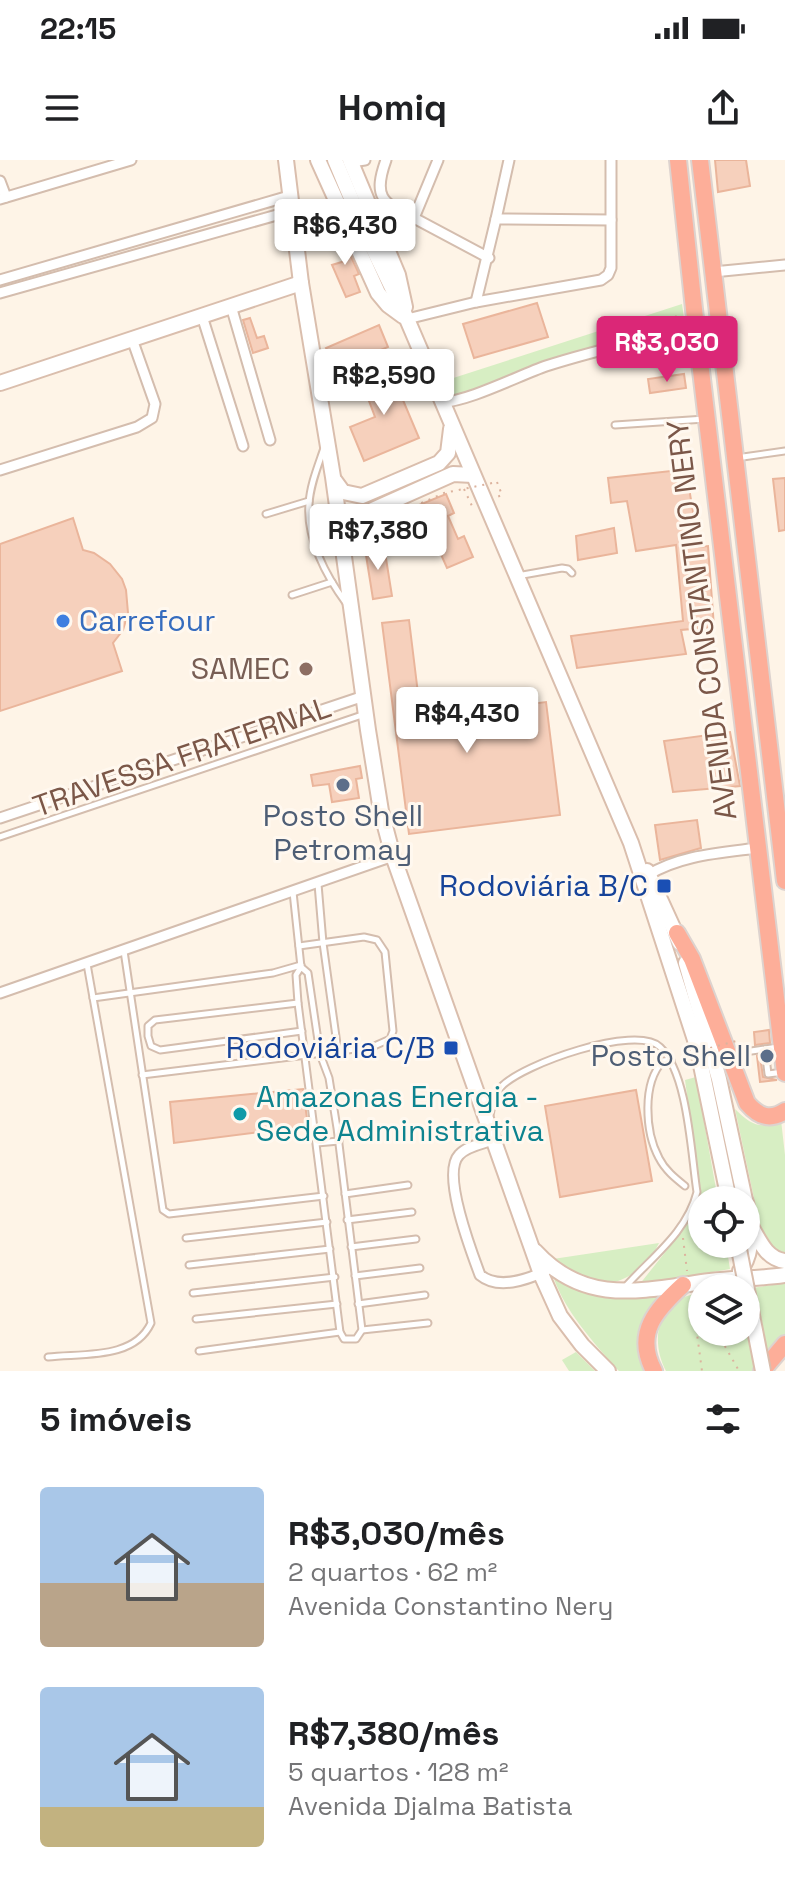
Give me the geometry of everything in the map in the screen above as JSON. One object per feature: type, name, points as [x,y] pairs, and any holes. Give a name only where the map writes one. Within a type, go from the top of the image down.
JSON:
[{"type":"highway","name":"AVENIDA CONSTANTINO NERY","points":[[678,160],[785,1073]]},
{"type":"highway","name":"AVENIDA CONSTANTINO NERY","points":[[700,160],[785,881]]},
{"type":"highway","points":[[677,933],[692,959],[747,1103],[754,1112],[771,1117],[785,1111]]},
{"type":"highway","points":[[654,1371],[646,1354],[652,1316],[688,1289]]},
{"type":"highway","points":[[763,1371],[785,1344]]},
{"type":"main road","points":[[275,160],[290,203]]},
{"type":"main road","points":[[286,160],[301,283],[333,477],[335,529],[353,613],[381,811],[393,856],[529,1244],[546,1271],[560,1316],[582,1345],[608,1371]]},
{"type":"main road","points":[[318,160],[378,293],[407,319]]},
{"type":"main road","points":[[335,160],[407,319],[645,876],[687,1009],[706,1082],[726,1186]]},
{"type":"main road","points":[[356,161],[398,275],[407,319]]},
{"type":"main road","points":[[0,383],[301,283]]},
{"type":"main road","points":[[333,477],[343,492],[351,496],[362,496],[391,485],[439,463],[448,453],[451,425]]},
{"type":"main road","points":[[335,529],[453,474],[473,475]]},
{"type":"main road","points":[[645,876],[677,933],[716,1066],[743,1186]]},
{"type":"main road","points":[[760,1241],[768,1254],[784,1266]]},
{"type":"main road","points":[[741,1258],[763,1371]]},
{"type":"main road","points":[[734,1274],[748,1258]]},
{"type":"main road","points":[[749,1274],[784,1266]]},
{"type":"main road","points":[[546,1271],[577,1283],[620,1292],[688,1287]]},
{"type":"street","points":[[386,160],[379,179],[382,198],[389,206],[489,258]]},
{"type":"street","points":[[414,218],[438,160]]},
{"type":"street","points":[[476,302],[489,258],[509,160]]},
{"type":"street","points":[[407,319],[476,302],[601,280],[611,268],[611,160]]},
{"type":"street","points":[[0,181],[3,198],[124,161]]},
{"type":"street","points":[[0,280],[263,203],[290,203]]},
{"type":"street","points":[[263,203],[265,217]]},
{"type":"street","points":[[0,293],[265,217],[290,203]]},
{"type":"street","points":[[496,219],[611,220]]},
{"type":"street","points":[[132,242],[136,254]]},
{"type":"street","points":[[713,272],[785,265]]},
{"type":"street","points":[[231,306],[270,440]]},
{"type":"street","points":[[202,316],[243,446]]},
{"type":"street","points":[[441,402],[457,400],[546,366],[600,350],[678,331],[690,330],[697,337]]},
{"type":"street","points":[[0,470],[137,427],[152,418],[155,404],[132,339]]},
{"type":"street","name":"TRAVESSA FRATERNAL","points":[[0,818],[364,696]]},
{"type":"street","points":[[645,876],[677,860],[758,848]]},
{"type":"street","points":[[0,993],[393,856]]},
{"type":"street","points":[[491,1133],[456,1160],[457,1203],[480,1275],[487,1281],[506,1283],[546,1271]]},
{"type":"lane","points":[[615,425],[706,419]]},
{"type":"lane","points":[[326,440],[309,501],[308,517],[315,545],[332,582],[353,613]]},
{"type":"lane","points":[[735,458],[785,451]]},
{"type":"lane","points":[[266,514],[309,501]]},
{"type":"lane","points":[[516,576],[562,568],[572,573]]},
{"type":"lane","points":[[292,595],[332,582]]},
{"type":"lane","points":[[0,837],[366,714]]},
{"type":"lane","points":[[318,884],[338,1051]]},
{"type":"lane","points":[[293,892],[301,966],[296,975],[298,1003],[340,1332],[344,1339],[351,1339],[360,1336],[362,1330],[339,1141],[329,1078],[320,1054],[308,973],[301,966]]},
{"type":"lane","points":[[142,1075],[372,1047],[390,1039],[393,1031],[385,952],[377,940],[364,937],[299,946]]},
{"type":"lane","points":[[124,951],[163,1210],[169,1214],[324,1196]]},
{"type":"lane","points":[[48,1357],[123,1350],[139,1341],[151,1323],[87,964]]},
{"type":"lane","points":[[93,998],[273,973],[301,966]]},
{"type":"lane","points":[[298,1003],[155,1020],[148,1026],[148,1036],[151,1046],[160,1050],[302,1031]]},
{"type":"lane","points":[[491,1133],[493,1101],[501,1087],[515,1076],[579,1048],[635,1038],[657,1043],[672,1060],[682,1091],[697,1192],[693,1207],[672,1240],[620,1292]]},
{"type":"lane","points":[[729,1054],[783,1047]]},
{"type":"lane","points":[[765,1049],[768,1074],[785,1073]]},
{"type":"lane","points":[[672,1060],[663,1061],[654,1070],[647,1105],[659,1159],[685,1186]]},
{"type":"lane","points":[[317,1143],[339,1141]]},
{"type":"lane","points":[[345,1194],[408,1185]]},
{"type":"lane","points":[[347,1220],[412,1212]]},
{"type":"lane","points":[[186,1238],[327,1222]]},
{"type":"lane","points":[[351,1247],[416,1239]]},
{"type":"lane","points":[[189,1265],[330,1249]]},
{"type":"lane","points":[[355,1276],[420,1268]]},
{"type":"lane","points":[[193,1293],[335,1277]]},
{"type":"lane","points":[[358,1304],[425,1295]]},
{"type":"lane","points":[[196,1319],[337,1304]]},
{"type":"lane","points":[[362,1330],[428,1323]]},
{"type":"lane","points":[[199,1351],[340,1332]]},
{"type":"path","points":[[335,529],[365,528],[444,493],[497,482],[502,495]]},
{"type":"path","points":[[464,489],[472,506]]},
{"type":"path","points":[[687,1054],[740,1040]]},
{"type":"path","points":[[682,1232],[688,1274]]},
{"type":"path","points":[[698,1346],[702,1371]]},
{"type":"path","points":[[725,1346],[739,1371]]},
{"type":"green space","points":[[682,304],[685,325],[545,363],[456,396],[444,381]]},
{"type":"green space","points":[[696,1077],[715,1186],[699,1186],[685,1080]]},
{"type":"green space","points":[[735,1109],[756,1124],[767,1125],[781,1120],[785,1155],[785,1255],[775,1252],[762,1236],[760,1186],[751,1186]]},
{"type":"green space","points":[[688,1224],[688,1258],[728,1258],[730,1269],[639,1285]]},
{"type":"green space","points":[[659,1243],[636,1271],[626,1278],[603,1284],[591,1283],[576,1276],[553,1259]]},
{"type":"green space","points":[[554,1279],[581,1291],[607,1296],[664,1294],[648,1321],[648,1371],[619,1371],[572,1314]]},
{"type":"green space","points":[[785,1283],[785,1334],[752,1371],[666,1371],[658,1345],[658,1332],[667,1310],[688,1296],[688,1346],[760,1346],[760,1287]]},
{"type":"green space","points":[[576,1352],[595,1371],[569,1371],[562,1360]]},
{"type":"building","points":[[715,160],[746,160],[750,186],[718,192]]},
{"type":"building","points":[[336,224],[359,274],[354,276],[360,292],[346,297],[332,265],[345,261],[330,226]]},
{"type":"building","points":[[537,303],[548,337],[474,358],[463,324]]},
{"type":"building","points":[[250,318],[257,338],[264,336],[268,348],[253,353],[243,320]]},
{"type":"building","points":[[379,325],[388,347],[336,369],[326,348]]},
{"type":"building","points":[[389,367],[419,438],[364,461],[350,427],[375,417],[360,377]]},
{"type":"building","points":[[684,374],[686,388],[650,393],[648,379]]},
{"type":"building","points":[[689,469],[699,547],[708,546],[714,627],[681,630],[686,654],[577,668],[571,636],[683,621],[676,545],[636,551],[627,501],[611,503],[608,478]]},
{"type":"building","points":[[785,478],[785,530],[779,531],[773,479]]},
{"type":"building","points":[[446,494],[454,513],[448,516],[458,539],[464,536],[473,557],[447,568],[419,505]]},
{"type":"building","name":"Carrefour","points":[[73,518],[83,550],[94,553],[110,564],[126,590],[128,613],[123,630],[113,643],[122,671],[0,711],[0,544]]},
{"type":"building","points":[[614,528],[617,553],[578,560],[576,536]]},
{"type":"building","points":[[384,546],[392,596],[373,599],[365,549]]},
{"type":"building","points":[[409,620],[421,718],[546,702],[560,815],[409,834],[382,623]]},
{"type":"building","points":[[730,732],[740,786],[673,792],[664,741]]},
{"type":"building","name":"Posto Shell Petromay","points":[[360,766],[362,778],[356,779],[359,798],[332,802],[329,784],[313,786],[311,775]]},
{"type":"building","points":[[697,820],[701,848],[660,860],[655,825]]},
{"type":"building","points":[[769,1030],[770,1043],[755,1045],[754,1032]]},
{"type":"building","points":[[760,1055],[763,1077],[777,1080],[760,1082],[757,1056]]},
{"type":"building","name":"Amazonas Energia - Sede Administrativa","points":[[303,1089],[308,1126],[174,1143],[170,1102]]},
{"type":"building","points":[[636,1090],[652,1181],[560,1197],[545,1106]]},
{"type":"place","name":"Carrefour","points":[[63,621]]},
{"type":"place","name":"SAMEC","points":[[306,669]]},
{"type":"place","name":"Posto Shell Petromay","points":[[343,785]]},
{"type":"place","name":"Rodoviária B/C","points":[[664,886]]},
{"type":"place","name":"Rodoviária C/B","points":[[451,1048]]},
{"type":"place","name":"Posto Shell","points":[[767,1056]]},
{"type":"place","name":"Amazonas Energia - Sede Administrativa","points":[[240,1114]]}]
